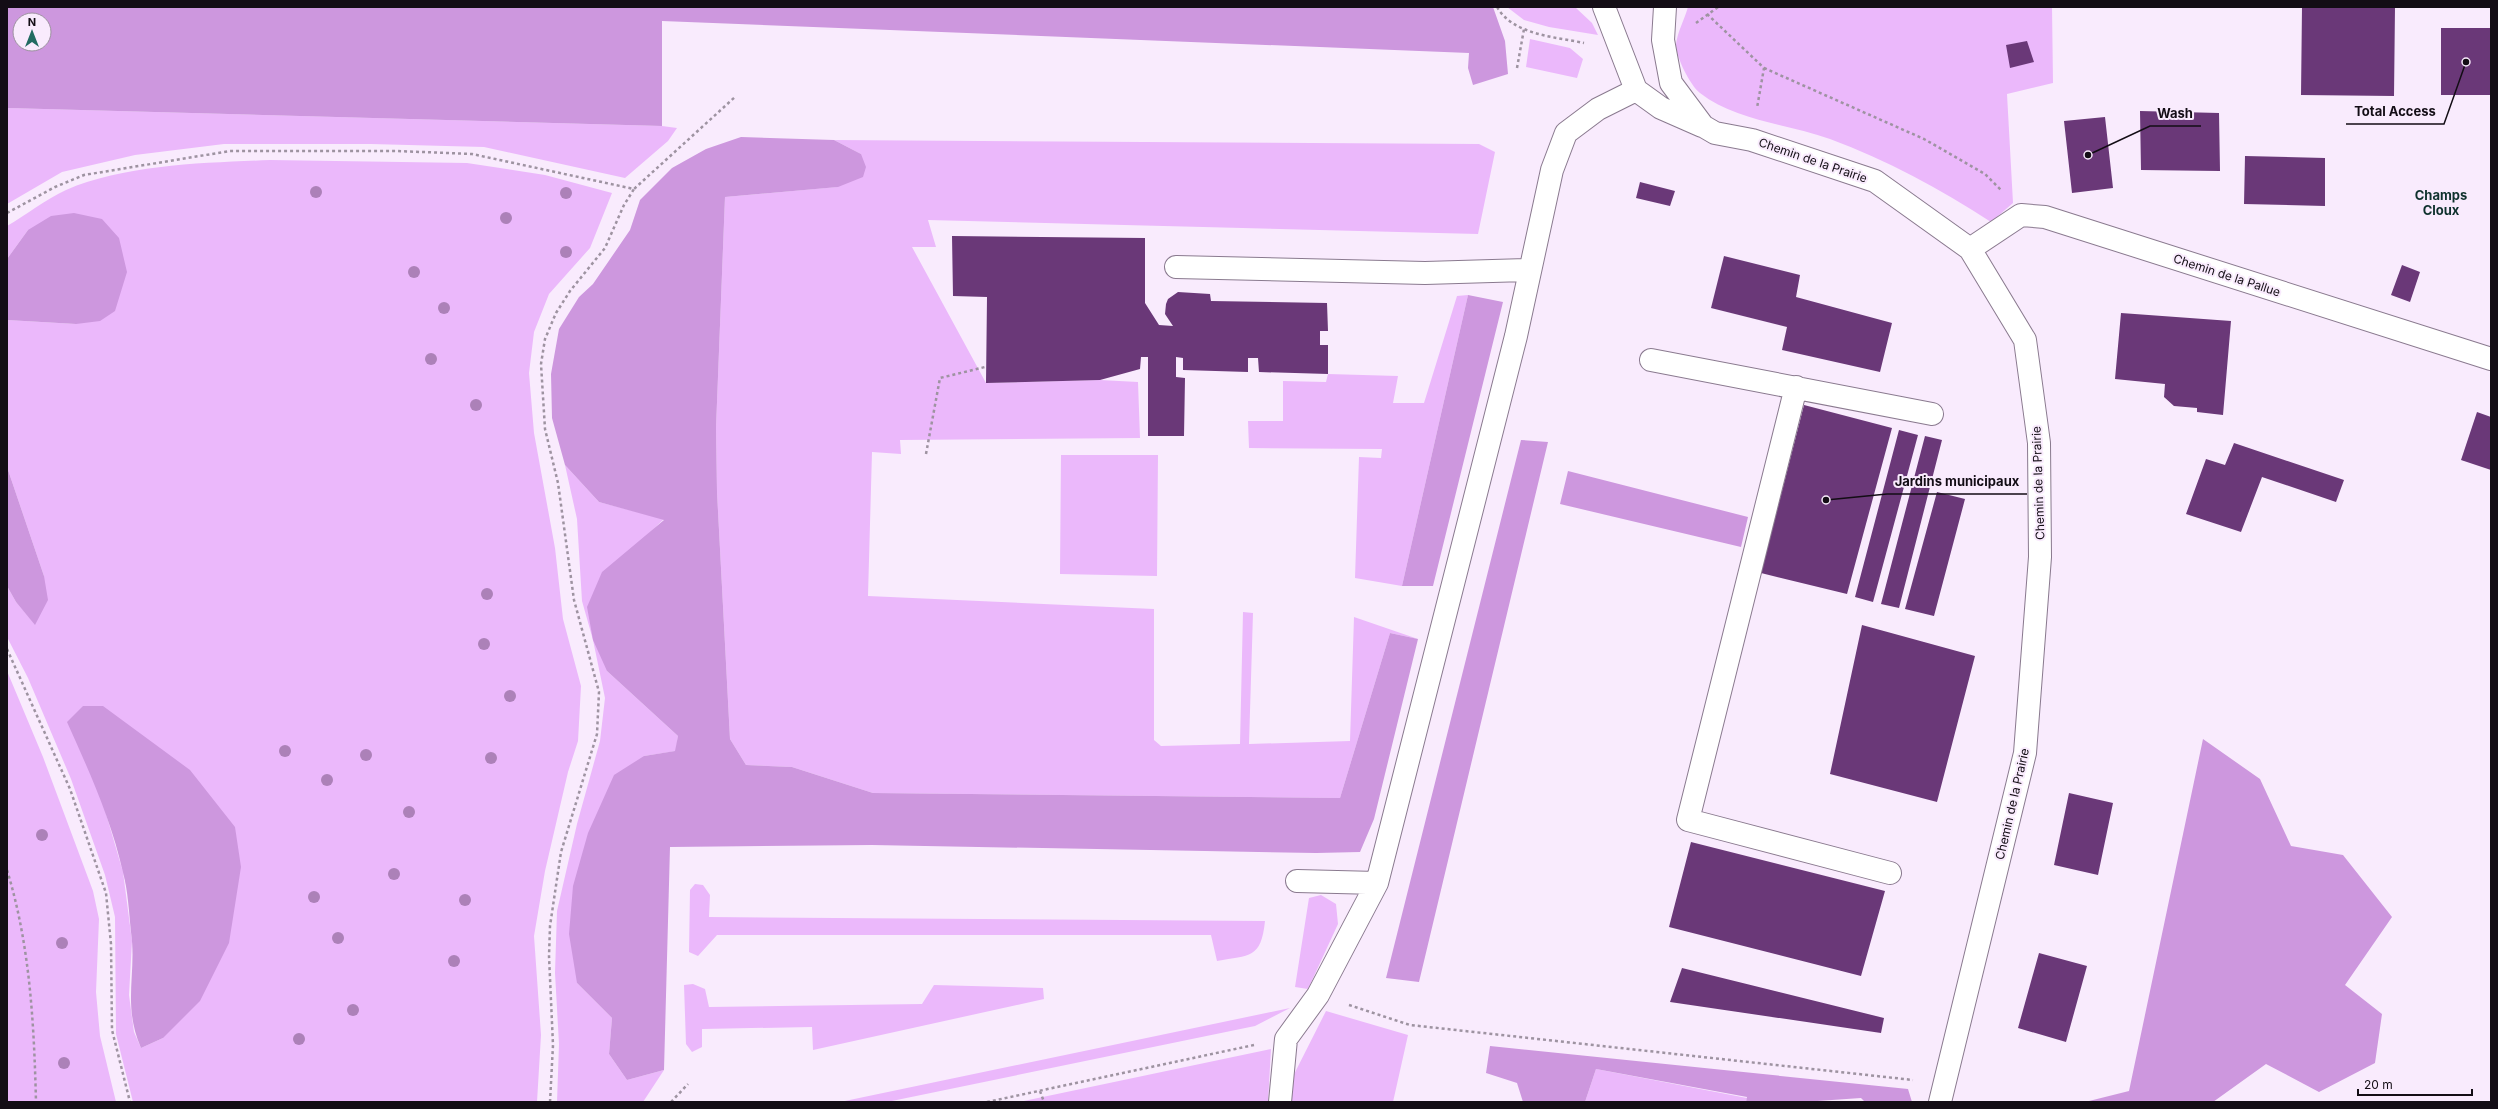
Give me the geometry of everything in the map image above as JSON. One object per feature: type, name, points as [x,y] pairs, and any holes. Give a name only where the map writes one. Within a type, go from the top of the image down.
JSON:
[{"type":"street","points":[[1280,1102],[1286,1039],[1318,995],[1377,883],[1516,336],[1529,270],[1552,170],[1566,133],[1598,109],[1636,90],[1604,7]]},
{"type":"street","points":[[1665,7],[1663,40],[1671,83],[1702,126]]},
{"type":"street","name":"Chemin de la Prairie","points":[[1636,90],[1661,108],[1715,133],[1752,140],[1875,181],[1970,249],[2025,340],[2039,443],[2040,558],[2025,753],[1943,1093]]},
{"type":"street","points":[[1970,249],[2021,215]]},
{"type":"street","name":"Chemin de la Pallue","points":[[2021,215],[2045,217],[2491,358]]},
{"type":"street","points":[[1176,266],[1425,273],[1529,270]]},
{"type":"street","points":[[1651,360],[1932,414]]},
{"type":"street","points":[[1796,387],[1688,820],[1890,873]]},
{"type":"street","points":[[1297,881],[1377,883]]},
{"type":"path","points":[[1498,7],[1502,16],[1524,30],[1587,44],[1619,46]]},
{"type":"path","points":[[1707,14],[1764,68],[1924,138],[1985,174],[2009,198],[2021,215]]},
{"type":"path","points":[[1516,68],[1524,30]]},
{"type":"path","points":[[1752,140],[1764,68]]},
{"type":"path","points":[[550,1102],[553,1045],[549,956],[550,926],[561,852],[597,734],[600,714],[599,692],[574,600],[558,483],[545,429],[542,364],[546,339],[556,314],[570,291],[605,248],[624,205],[634,189],[735,97]]},
{"type":"path","points":[[7,213],[56,187],[84,175],[230,151],[397,151],[472,154],[634,189]]},
{"type":"path","points":[[926,454],[940,378],[985,367]]},
{"type":"path","points":[[7,649],[70,789],[106,893],[111,944],[112,1030],[130,1102]]},
{"type":"path","points":[[7,870],[22,928],[29,972],[36,1102]]},
{"type":"path","points":[[1318,995],[1410,1025],[1943,1093]]},
{"type":"path","points":[[987,1102],[1286,1039]]},
{"type":"path","points":[[672,1102],[688,1084]]},
{"type":"path","points":[[1040,1090],[1044,1102]]},
{"type":"shaded area","points":[[7,7],[1493,7],[1505,41],[1508,74],[1473,85],[1468,68],[1469,53],[662,21],[662,126],[7,108]]},
{"type":"shaded area","points":[[1507,7],[1575,7],[1592,23],[1598,35],[1549,27],[1524,20]]},
{"type":"shaded area","points":[[1688,7],[2052,7],[2053,83],[2007,94],[2013,203],[1991,222],[1933,187],[1872,156],[1830,139],[1746,116],[1714,102],[1700,93],[1692,84],[1678,56],[1676,45]]},
{"type":"shaded area","points":[[1530,39],[1570,48],[1583,59],[1577,78],[1526,67]]},
{"type":"shaded area","points":[[7,108],[662,126],[677,128],[668,141],[625,178],[484,147],[371,144],[224,144],[135,155],[62,172],[7,204]]},
{"type":"shaded area","points":[[741,137],[834,140],[861,154],[866,167],[863,177],[838,187],[725,197],[716,428],[717,492],[730,739],[746,765],[792,767],[873,793],[1340,798],[1390,633],[1418,639],[1374,819],[1360,852],[1316,853],[872,845],[670,847],[664,1070],[627,1080],[609,1054],[612,1018],[577,983],[569,934],[573,886],[588,833],[614,775],[644,756],[675,751],[678,736],[607,671],[593,640],[587,607],[602,572],[664,520],[599,502],[565,465],[552,418],[551,374],[559,329],[579,297],[593,284],[630,230],[640,200],[672,168],[706,149]]},
{"type":"shaded area","points":[[834,140],[1479,144],[1495,152],[1478,234],[928,220],[936,247],[912,247],[986,383],[1100,380],[1138,382],[1140,438],[900,440],[901,454],[872,452],[868,596],[1154,609],[1154,740],[1161,746],[1240,744],[1243,612],[1253,613],[1249,744],[1350,741],[1354,617],[1418,639],[1390,633],[1340,798],[873,793],[792,767],[746,765],[730,739],[717,492],[716,428],[725,197],[837,187],[861,154]]},
{"type":"shaded area","points":[[270,160],[467,163],[545,175],[612,193],[590,248],[549,294],[534,332],[529,373],[534,433],[555,548],[563,619],[581,686],[578,741],[568,772],[545,871],[534,936],[541,1035],[537,1102],[133,1102],[116,1034],[115,917],[105,875],[71,779],[28,678],[7,637],[7,586],[16,602],[35,624],[44,576],[7,467],[7,320],[76,324],[28,230],[7,259],[7,226],[44,202],[66,190],[90,181],[114,175],[166,166]],"holes":[[[83,706],[123,872],[102,800]],[[123,872],[163,1038],[141,1048],[134,1032],[129,995],[132,941]]]},
{"type":"shaded area","points":[[74,213],[102,219],[119,238],[127,272],[115,311],[100,321],[76,324],[7,320],[7,259],[28,230],[51,216]]},
{"type":"shaded area","points":[[1468,295],[1402,586],[1355,578],[1359,457],[1381,458],[1382,449],[1249,448],[1248,421],[1283,421],[1283,381],[1326,382],[1328,374],[1398,376],[1393,403],[1424,403],[1457,296]]},
{"type":"shaded area","points":[[1468,295],[1503,302],[1433,586],[1402,586]]},
{"type":"shaded area","points":[[1521,440],[1548,442],[1419,982],[1386,978]]},
{"type":"shaded area","points":[[1061,455],[1158,455],[1157,576],[1060,574]]},
{"type":"shaded area","points":[[565,465],[599,502],[664,519],[644,538],[607,671],[678,736],[676,751],[644,756],[577,983],[612,1018],[609,1054],[627,1080],[664,1070],[643,1102],[557,1102],[559,1044],[555,973],[557,911],[577,824],[600,741],[605,698],[593,640],[582,601],[577,519]]},
{"type":"shaded area","points":[[7,467],[44,576],[48,600],[35,625],[16,602],[7,586]]},
{"type":"shaded area","points":[[1568,471],[1748,517],[1741,547],[1560,504]]},
{"type":"shaded area","points":[[7,671],[43,757],[93,891],[99,919],[96,992],[100,1036],[116,1102],[7,1102]]},
{"type":"shaded area","points":[[83,706],[103,706],[190,770],[235,827],[241,867],[229,943],[200,1001],[163,1038],[141,1048],[135,1032],[132,1017],[132,947],[125,879],[106,814],[67,722]]},
{"type":"shaded area","points":[[2203,739],[2260,779],[2291,846],[2343,855],[2392,917],[2345,985],[2382,1014],[2375,1063],[2319,1092],[2266,1064],[2213,1102],[2085,1102],[2129,1091]]},
{"type":"shaded area","points":[[695,884],[703,885],[710,895],[709,917],[1265,921],[1263,933],[1257,949],[1246,956],[1217,961],[1211,935],[717,935],[698,956],[689,952],[690,890]]},
{"type":"shaded area","points":[[1321,895],[1336,904],[1338,924],[1308,989],[1295,987],[1309,898]]},
{"type":"shaded area","points":[[693,984],[705,989],[709,1007],[922,1004],[934,985],[1043,988],[1044,999],[813,1050],[812,1027],[702,1029],[702,1047],[692,1052],[686,1044],[684,985]]},
{"type":"shaded area","points":[[1290,1008],[1255,1026],[887,1102],[840,1102]]},
{"type":"shaded area","points":[[1326,1011],[1408,1035],[1393,1102],[1280,1102]]},
{"type":"shaded area","points":[[1490,1046],[1908,1089],[1912,1102],[1865,1102],[1861,1098],[1803,1102],[1746,1102],[1747,1097],[1596,1069],[1585,1102],[1523,1102],[1517,1083],[1486,1073]]},
{"type":"shaded area","points":[[1271,1049],[1268,1102],[1019,1102]]},
{"type":"shaded area","points":[[1596,1069],[1747,1098],[1746,1102],[1585,1102]]},
{"type":"building","points":[[2302,7],[2395,7],[2394,96],[2301,95]]},
{"type":"building","points":[[2441,28],[2491,28],[2491,95],[2441,95]]},
{"type":"building","points":[[2027,41],[2034,62],[2010,68],[2006,45]]},
{"type":"building","points":[[2140,111],[2219,113],[2220,171],[2141,170]]},
{"type":"building","points":[[2105,117],[2113,188],[2072,193],[2064,121]]},
{"type":"building","points":[[2245,156],[2325,158],[2325,206],[2244,204]]},
{"type":"building","points":[[1640,182],[1675,191],[1670,206],[1636,198]]},
{"type":"building","points":[[952,236],[1145,238],[1145,303],[1159,325],[1173,326],[1165,314],[1166,304],[1168,299],[1178,292],[1210,294],[1211,301],[1327,303],[1328,331],[1320,331],[1320,345],[1328,345],[1328,374],[1259,372],[1258,358],[1248,358],[1248,372],[1183,370],[1183,358],[1176,357],[1176,377],[1185,378],[1184,436],[1148,436],[1148,357],[1141,357],[1140,369],[1100,380],[986,383],[987,297],[953,296]]},
{"type":"building","points":[[1724,256],[1800,275],[1796,297],[1892,323],[1880,372],[1782,350],[1787,327],[1711,308]]},
{"type":"building","points":[[2402,265],[2420,272],[2410,302],[2391,295]]},
{"type":"building","points":[[2121,313],[2231,321],[2223,415],[2197,412],[2197,408],[2174,406],[2164,397],[2165,384],[2115,379]]},
{"type":"building","points":[[1804,405],[1892,428],[1847,594],[1761,573]]},
{"type":"building","points":[[2477,412],[2491,417],[2491,470],[2461,460]]},
{"type":"building","points":[[1899,430],[1918,435],[1873,602],[1855,597]]},
{"type":"building","points":[[1925,436],[1942,440],[1899,608],[1881,604]]},
{"type":"building","points":[[2234,443],[2344,480],[2336,502],[2262,477],[2241,532],[2186,514],[2206,459],[2225,465]]},
{"type":"building","points":[[1937,492],[1965,499],[1934,616],[1905,609]]},
{"type":"building","points":[[1862,625],[1975,656],[1937,802],[1830,774]]},
{"type":"building","points":[[2069,793],[2113,803],[2098,875],[2054,865]]},
{"type":"building","points":[[1691,842],[1885,891],[1861,976],[1669,927]]},
{"type":"building","points":[[2039,953],[2087,966],[2066,1042],[2018,1028]]},
{"type":"building","points":[[1682,968],[1884,1018],[1881,1033],[1670,1002]]},
{"type":"place","name":"Total Access","points":[[2466,62]]},
{"type":"place","name":"Wash","points":[[2088,155]]},
{"type":"place","name":"Jardins municipaux","points":[[1826,500]]},
{"type":"district","name":"Champs Cloux","points":[[2441,202]]}]
